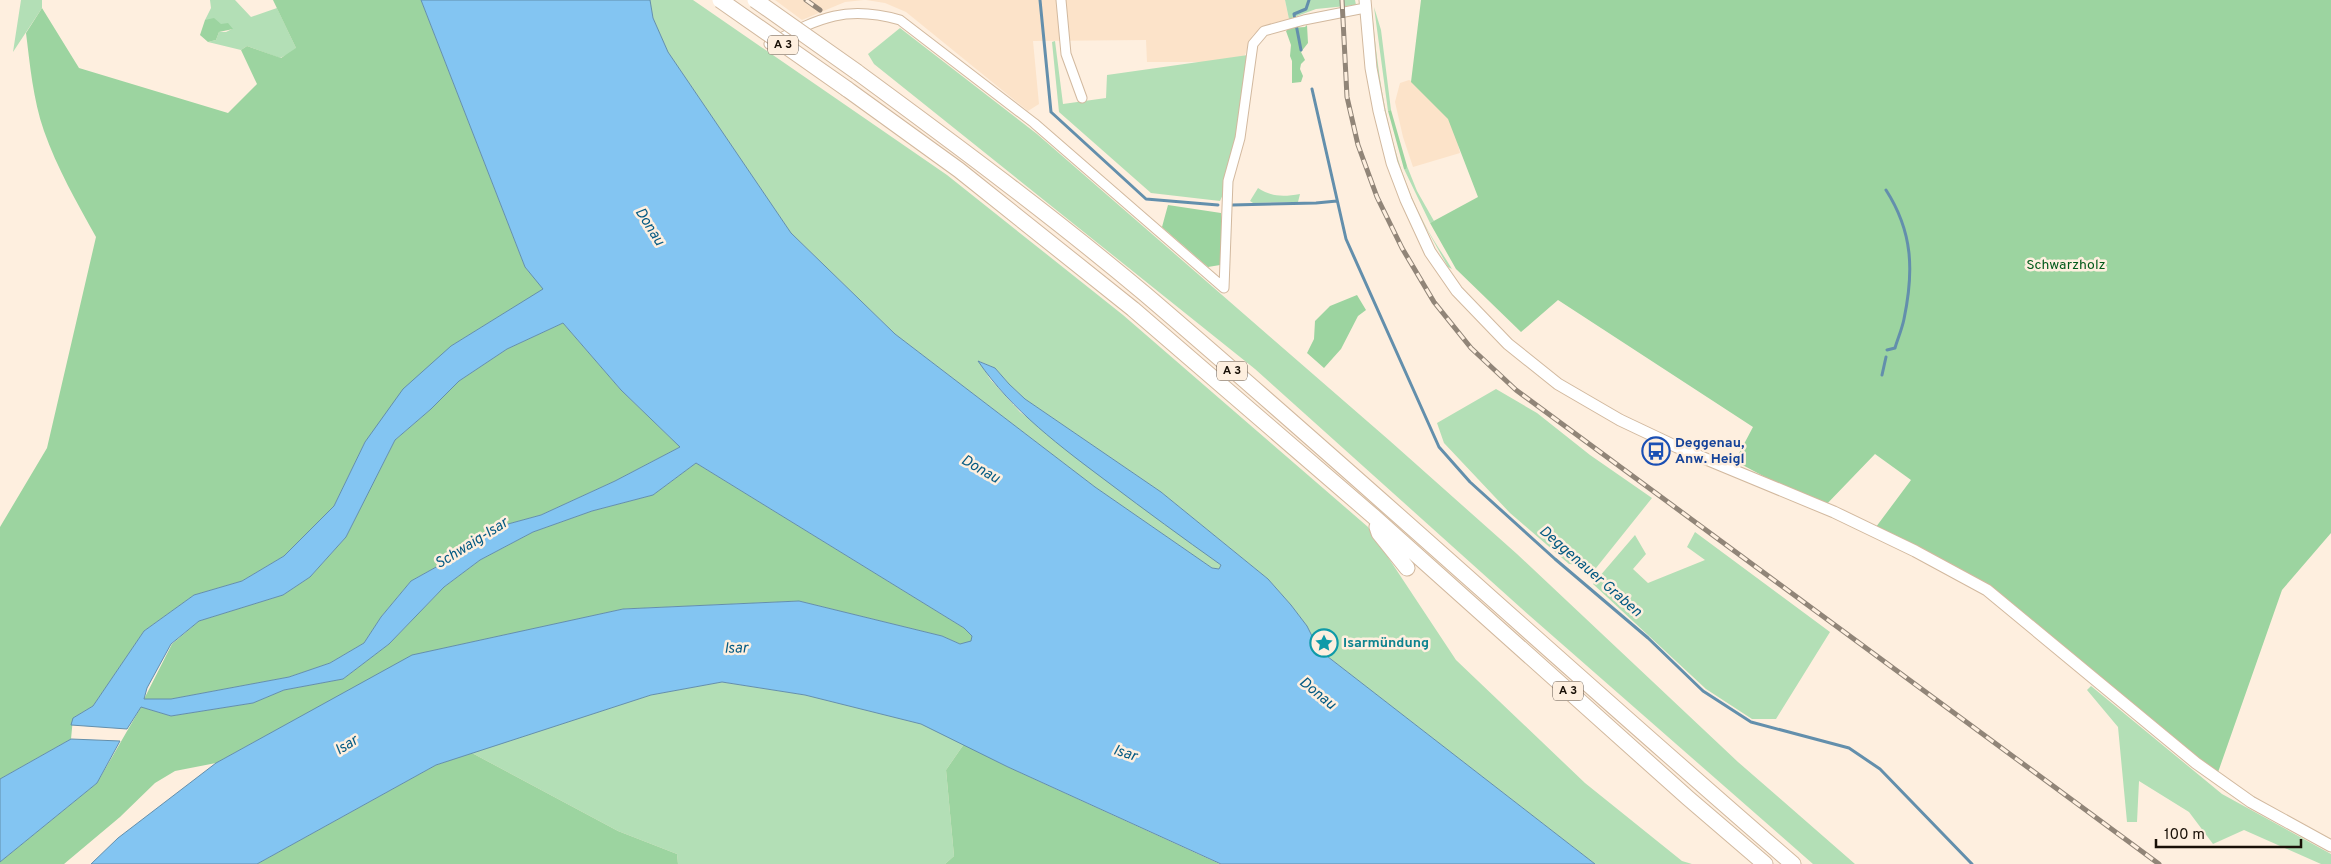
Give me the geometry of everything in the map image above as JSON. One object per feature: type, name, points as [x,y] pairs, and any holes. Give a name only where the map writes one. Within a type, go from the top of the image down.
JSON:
[{"type":"highway","name":"A 3","points":[[720,0],[960,170],[1133,309],[1373,516],[1688,798],[1765,864]]},
{"type":"highway","name":"A 3","points":[[755,0],[975,159],[1143,294],[1398,514],[1700,784],[1793,864]]},
{"type":"highway","points":[[1373,516],[1379,533],[1407,568]]},
{"type":"main road","points":[[1365,4],[1379,111],[1392,163],[1406,200],[1430,252],[1457,291],[1508,344],[1558,384],[1620,420],[1873,531],[1915,551],[1987,590],[2210,774],[2251,802],[2331,846]]},
{"type":"street","points":[[1061,0],[1066,54],[1082,98]]},
{"type":"street","points":[[769,44],[812,22],[836,15],[861,12],[900,20],[1034,123],[1224,288],[1228,181],[1244,116],[1250,54],[1253,44],[1264,31],[1365,4]]},
{"type":"shaded area","points":[[775,0],[864,0],[845,2],[802,20]]},
{"type":"shaded area","points":[[866,0],[1285,0],[1289,19],[1270,24],[1253,35],[1242,62],[1147,62],[1146,40],[1033,41],[1039,104],[1028,111],[906,12],[885,3]]},
{"type":"shaded area","points":[[1409,80],[1423,86],[1442,107],[1454,128],[1460,153],[1413,167],[1403,137],[1395,102],[1400,83]]},
{"type":"green space","points":[[21,0],[42,0],[42,8],[13,52]]},
{"type":"green space","points":[[210,0],[235,0],[251,17],[277,8],[297,50],[280,58],[247,46],[241,50],[208,42],[216,40],[219,32],[226,32],[232,29],[205,20],[211,8]]},
{"type":"green space","points":[[273,0],[421,0],[525,267],[544,289],[451,346],[365,442],[334,506],[284,556],[242,581],[194,595],[144,631],[93,706],[73,718],[71,739],[0,779],[0,527],[47,448],[96,237],[61,172],[44,131],[35,94],[26,33],[42,8],[79,68],[228,113],[257,84],[241,50],[247,46],[281,58],[296,48]]},
{"type":"green space","points":[[650,0],[693,0],[947,175],[1123,315],[1368,527],[1456,660],[1585,783],[1682,861],[1692,864],[1595,864],[1323,653],[1317,646],[1307,626],[1268,579],[1161,492],[1025,399],[995,368],[979,361],[990,379],[1020,412],[1221,565],[1220,569],[1212,568],[1095,487],[895,334],[791,233],[668,52],[653,18]]},
{"type":"green space","points":[[1285,0],[1355,0],[1356,5],[1316,9],[1289,19]]},
{"type":"green space","name":"Schwarzholz","points":[[1421,0],[2331,0],[2331,533],[2282,590],[2216,778],[1986,589],[1873,531],[1911,480],[1875,454],[1823,508],[1735,461],[1753,427],[1558,300],[1521,332],[1456,269],[1430,223],[1478,197],[1448,119],[1411,82]]},
{"type":"green space","points":[[1374,7],[1381,30],[1391,110],[1388,111]]},
{"type":"green space","points":[[1372,9],[1382,92],[1402,172],[1427,229],[1452,269],[1448,267],[1415,208],[1399,167],[1383,108],[1375,53]]},
{"type":"green space","points":[[214,18],[221,24],[228,23],[233,29],[219,32],[216,40],[208,42],[200,35],[205,20]]},
{"type":"green space","points":[[1307,25],[1308,43],[1301,52],[1305,60],[1301,64],[1300,69],[1303,76],[1301,82],[1292,83],[1291,45],[1286,31],[1289,28],[1305,27]]},
{"type":"green space","points":[[900,28],[1037,134],[1390,441],[1517,554],[1738,762],[1855,864],[1813,864],[1521,608],[1255,369],[874,64],[868,54]]},
{"type":"green space","points":[[1055,41],[1063,104],[1106,98],[1107,75],[1248,55],[1245,93],[1225,190],[1220,201],[1151,193],[1059,112],[1052,42]]},
{"type":"green space","points":[[1391,110],[1407,166],[1406,169],[1404,169],[1388,111]]},
{"type":"green space","points":[[1407,166],[1417,191],[1434,221],[1430,223],[1404,169]]},
{"type":"green space","points":[[1258,188],[1278,196],[1300,194],[1298,202],[1253,203],[1250,201]]},
{"type":"green space","points":[[1168,205],[1221,213],[1223,237],[1220,265],[1208,267],[1162,227]]},
{"type":"green space","points":[[1357,295],[1366,310],[1358,316],[1341,349],[1324,368],[1307,353],[1314,339],[1315,321],[1330,306]]},
{"type":"green space","points":[[563,323],[621,390],[680,447],[615,481],[541,515],[497,527],[456,556],[411,581],[381,617],[364,643],[330,663],[289,677],[171,699],[144,699],[172,644],[199,621],[283,595],[310,577],[346,537],[395,440],[431,409],[459,381],[507,349]]},
{"type":"green space","points":[[1496,389],[1537,413],[1590,455],[1652,498],[1592,573],[1582,565],[1569,564],[1510,513],[1444,443],[1437,423]]},
{"type":"green space","points":[[696,463],[964,628],[972,636],[971,642],[960,644],[942,636],[799,601],[623,609],[413,655],[216,763],[175,771],[155,783],[120,817],[64,864],[0,864],[0,862],[97,783],[141,707],[171,716],[253,703],[284,690],[343,679],[389,644],[444,587],[480,560],[533,532],[592,511],[653,495]]},
{"type":"green space","points":[[1695,532],[1830,632],[1776,719],[1752,719],[1706,689],[1593,584],[1635,535],[1646,554],[1633,569],[1648,583],[1705,560],[1687,547]]},
{"type":"green space","points":[[722,682],[805,695],[921,724],[964,744],[946,770],[954,856],[945,864],[678,864],[677,854],[618,831],[472,753],[651,695]]},
{"type":"green space","points":[[2091,686],[2222,794],[2331,854],[2331,864],[2321,864],[2244,830],[2213,844],[2189,812],[2139,781],[2137,822],[2127,822],[2118,727],[2087,690]]},
{"type":"green space","points":[[964,744],[1008,767],[1220,864],[945,864],[954,856],[946,770]]},
{"type":"green space","points":[[472,753],[618,831],[677,854],[678,864],[257,864],[436,765]]},
{"type":"water","points":[[421,0],[650,0],[653,18],[668,52],[791,233],[895,334],[1095,487],[1212,568],[1219,569],[1221,565],[1055,442],[1006,396],[978,361],[995,368],[1025,399],[1161,492],[1268,579],[1307,626],[1317,646],[1323,653],[1595,864],[1221,864],[1008,767],[921,724],[805,695],[722,682],[651,695],[436,765],[257,864],[91,864],[118,838],[216,763],[412,655],[623,609],[799,601],[942,636],[960,644],[971,641],[972,636],[964,628],[696,463],[653,495],[592,511],[533,532],[480,560],[444,587],[389,644],[343,679],[284,690],[253,703],[171,716],[141,707],[127,729],[71,725],[73,718],[93,706],[144,631],[194,595],[242,581],[284,556],[334,506],[365,442],[403,389],[451,346],[543,289],[525,267]],"holes":[[[563,323],[621,390],[680,447],[615,481],[541,515],[497,527],[456,556],[411,581],[381,617],[364,643],[330,663],[289,677],[171,699],[144,699],[147,688],[171,644],[199,621],[283,595],[310,577],[346,537],[395,440],[431,409],[459,381],[507,349]]]},
{"type":"water","points":[[71,739],[120,741],[97,783],[0,862],[0,779]]},
{"type":"waterway","name":"Deggenauer Graben","points":[[1040,0],[1051,112],[1146,199],[1218,205]]},
{"type":"waterway","points":[[1301,50],[1294,14],[1306,9],[1309,0]]},
{"type":"waterway","name":"Deggenauer Graben","points":[[1312,89],[1346,239],[1439,447],[1470,482],[1555,559],[1648,638],[1703,691],[1751,722],[1849,748],[1880,769],[1972,864]]},
{"type":"waterway","points":[[1886,190],[1902,221],[1909,252],[1910,268],[1907,301],[1902,326],[1895,348],[1887,350]]},
{"type":"waterway","name":"Deggenauer Graben","points":[[1232,205],[1337,201]]},
{"type":"waterway","points":[[1882,375],[1886,357]]},
{"type":"railway","points":[[806,0],[820,10]]},
{"type":"railway","points":[[1342,0],[1347,97],[1358,145],[1377,197],[1402,248],[1434,302],[1471,348],[1516,390],[2159,864]]},
{"type":"place","name":"Deggenau, Anw. Heigl","points":[[1656,451]]},
{"type":"place","name":"Isarmündung","points":[[1324,643]]},
{"type":"water label","name":"Donau","points":[[649,227]]},
{"type":"water label","name":"Donau","points":[[980,470]]},
{"type":"water label","name":"Schwaig-Isar","points":[[472,544]]},
{"type":"water label","name":"Isar","points":[[736,649]]},
{"type":"water label","name":"Donau","points":[[1317,694]]},
{"type":"water label","name":"Isar","points":[[347,746]]},
{"type":"water label","name":"Isar","points":[[1125,754]]}]
